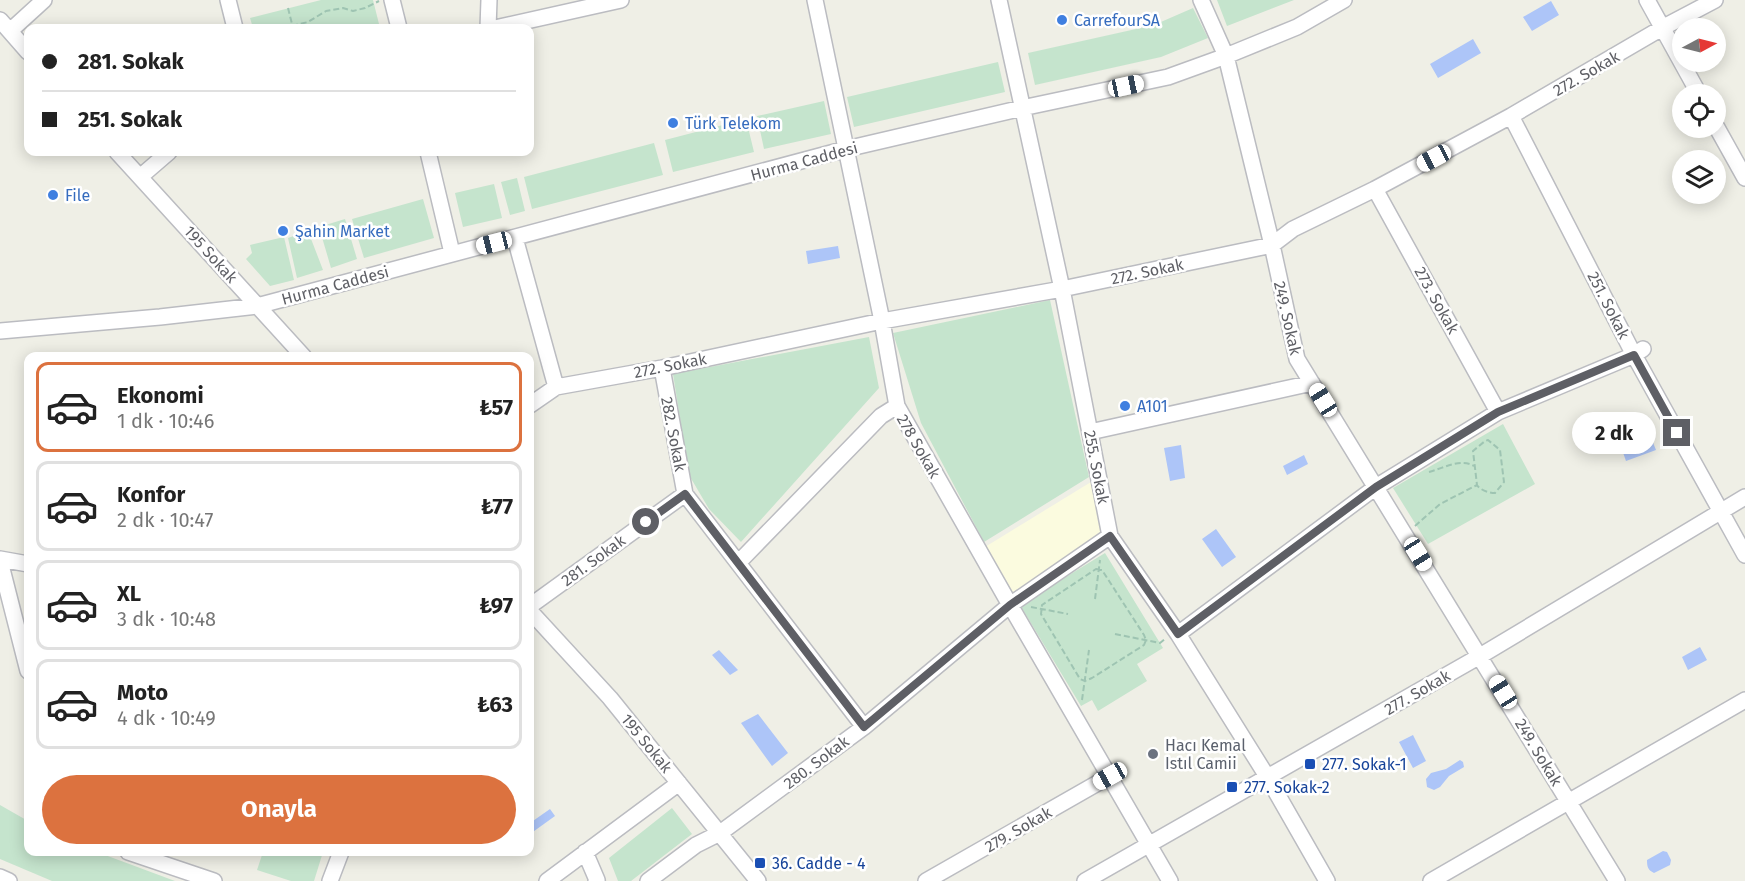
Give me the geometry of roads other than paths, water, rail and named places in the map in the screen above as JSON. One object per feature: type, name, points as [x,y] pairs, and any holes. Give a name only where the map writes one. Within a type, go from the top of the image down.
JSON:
[{"type":"street","points":[[24,47],[5,26],[44,0]]},
{"type":"street","points":[[228,0],[234,24]]},
{"type":"street","points":[[392,0],[398,24]]},
{"type":"street","points":[[488,24],[489,0]]},
{"type":"street","points":[[513,24],[621,0]]},
{"type":"street","name":"278 Sokak","points":[[815,0],[882,321],[897,406],[1013,602],[1072,712],[1170,881]]},
{"type":"street","name":"255. Sokak","points":[[999,0],[1062,289],[1110,536],[1177,633],[1268,778],[1327,881]]},
{"type":"street","name":"249. Sokak","points":[[1201,0],[1226,57],[1297,359],[1617,881]]},
{"type":"street","name":"Hurma Caddesi","points":[[0,331],[257,306],[846,149],[1168,77],[1226,57],[1298,27],[1344,0]]},
{"type":"street","points":[[1647,0],[1693,84]]},
{"type":"street","name":"272. Sokak","points":[[534,402],[556,387],[662,368],[882,321],[1062,289],[1272,245],[1293,229],[1375,189],[1511,117],[1662,28],[1715,0]]},
{"type":"street","name":"251. Sokak","points":[[1511,117],[1745,555]]},
{"type":"street","points":[[1723,138],[1745,178]]},
{"type":"street","name":"195 Sokak","points":[[121,156],[299,352]]},
{"type":"street","points":[[140,177],[164,156]]},
{"type":"street","points":[[429,156],[453,253]]},
{"type":"street","name":"273. Sokak","points":[[1375,189],[1498,412]]},
{"type":"street","points":[[515,237],[556,387]]},
{"type":"street","points":[[1177,633],[1376,487],[1417,461],[1498,412],[1638,352]]},
{"type":"street","name":"282. Sokak","points":[[662,368],[685,494],[864,727]]},
{"type":"street","points":[[1090,432],[1312,383]]},
{"type":"street","points":[[738,562],[881,416],[897,406]]},
{"type":"street","name":"281. Sokak","points":[[534,603],[685,494]]},
{"type":"street","name":"277. Sokak","points":[[1085,881],[1480,656],[1745,497]]},
{"type":"street","name":"280. Sokak","points":[[648,881],[696,845],[720,833],[864,727],[1013,602],[1110,536]]},
{"type":"street","points":[[24,563],[0,560],[24,655]]},
{"type":"street","name":"195 Sokak","points":[[534,614],[610,698],[758,881]]},
{"type":"street","points":[[1431,881],[1745,700]]},
{"type":"street","name":"279. Sokak","points":[[926,881],[947,876],[1110,776]]},
{"type":"street","points":[[547,881],[679,783]]},
{"type":"street","points":[[585,852],[596,881]]},
{"type":"street","points":[[140,856],[214,881]]},
{"type":"street","points":[[330,881],[339,856]]},
{"type":"street","points":[[0,877],[9,881]]},
{"type":"water","points":[[1551,1],[1559,15],[1532,31],[1523,17]]},
{"type":"water","points":[[1473,39],[1481,53],[1438,78],[1430,64]]},
{"type":"water","points":[[838,246],[840,258],[808,264],[806,251]]},
{"type":"water","points":[[1652,440],[1656,450],[1626,461],[1620,444],[1625,442],[1628,449]]},
{"type":"water","points":[[1181,445],[1185,478],[1170,481],[1164,448]]},
{"type":"water","points":[[1304,455],[1308,464],[1287,475],[1283,466]]},
{"type":"water","points":[[1216,529],[1236,557],[1222,567],[1202,539]]},
{"type":"water","points":[[1700,647],[1707,660],[1688,670],[1682,657]]},
{"type":"water","points":[[719,650],[738,670],[730,675],[712,655]]},
{"type":"water","points":[[758,714],[788,753],[772,766],[741,723]]},
{"type":"water","points":[[1413,735],[1426,761],[1413,768],[1399,742]]},
{"type":"water","points":[[1460,760],[1464,767],[1449,776],[1440,787],[1434,790],[1427,787],[1426,779],[1431,773],[1446,769]]},
{"type":"water","points":[[550,809],[555,816],[534,831],[534,820]]},
{"type":"water","points":[[1663,851],[1667,852],[1671,860],[1670,865],[1654,873],[1650,871],[1647,860]]},
{"type":"place","name":"CarrefourSA","points":[[1062,20]]},
{"type":"place","name":"Türk Telekom","points":[[673,123]]},
{"type":"place","name":"File","points":[[53,195]]},
{"type":"place","name":"Şahin Market","points":[[283,231]]},
{"type":"place","name":"A101","points":[[1125,406]]},
{"type":"place","name":"Hacı Kemal Istıl Camii","points":[[1153,754]]},
{"type":"place","name":"277. Sokak-1","points":[[1310,764]]},
{"type":"place","name":"277. Sokak-2","points":[[1232,787]]},
{"type":"place","name":"36. Cadde - 4","points":[[760,863]]}]
